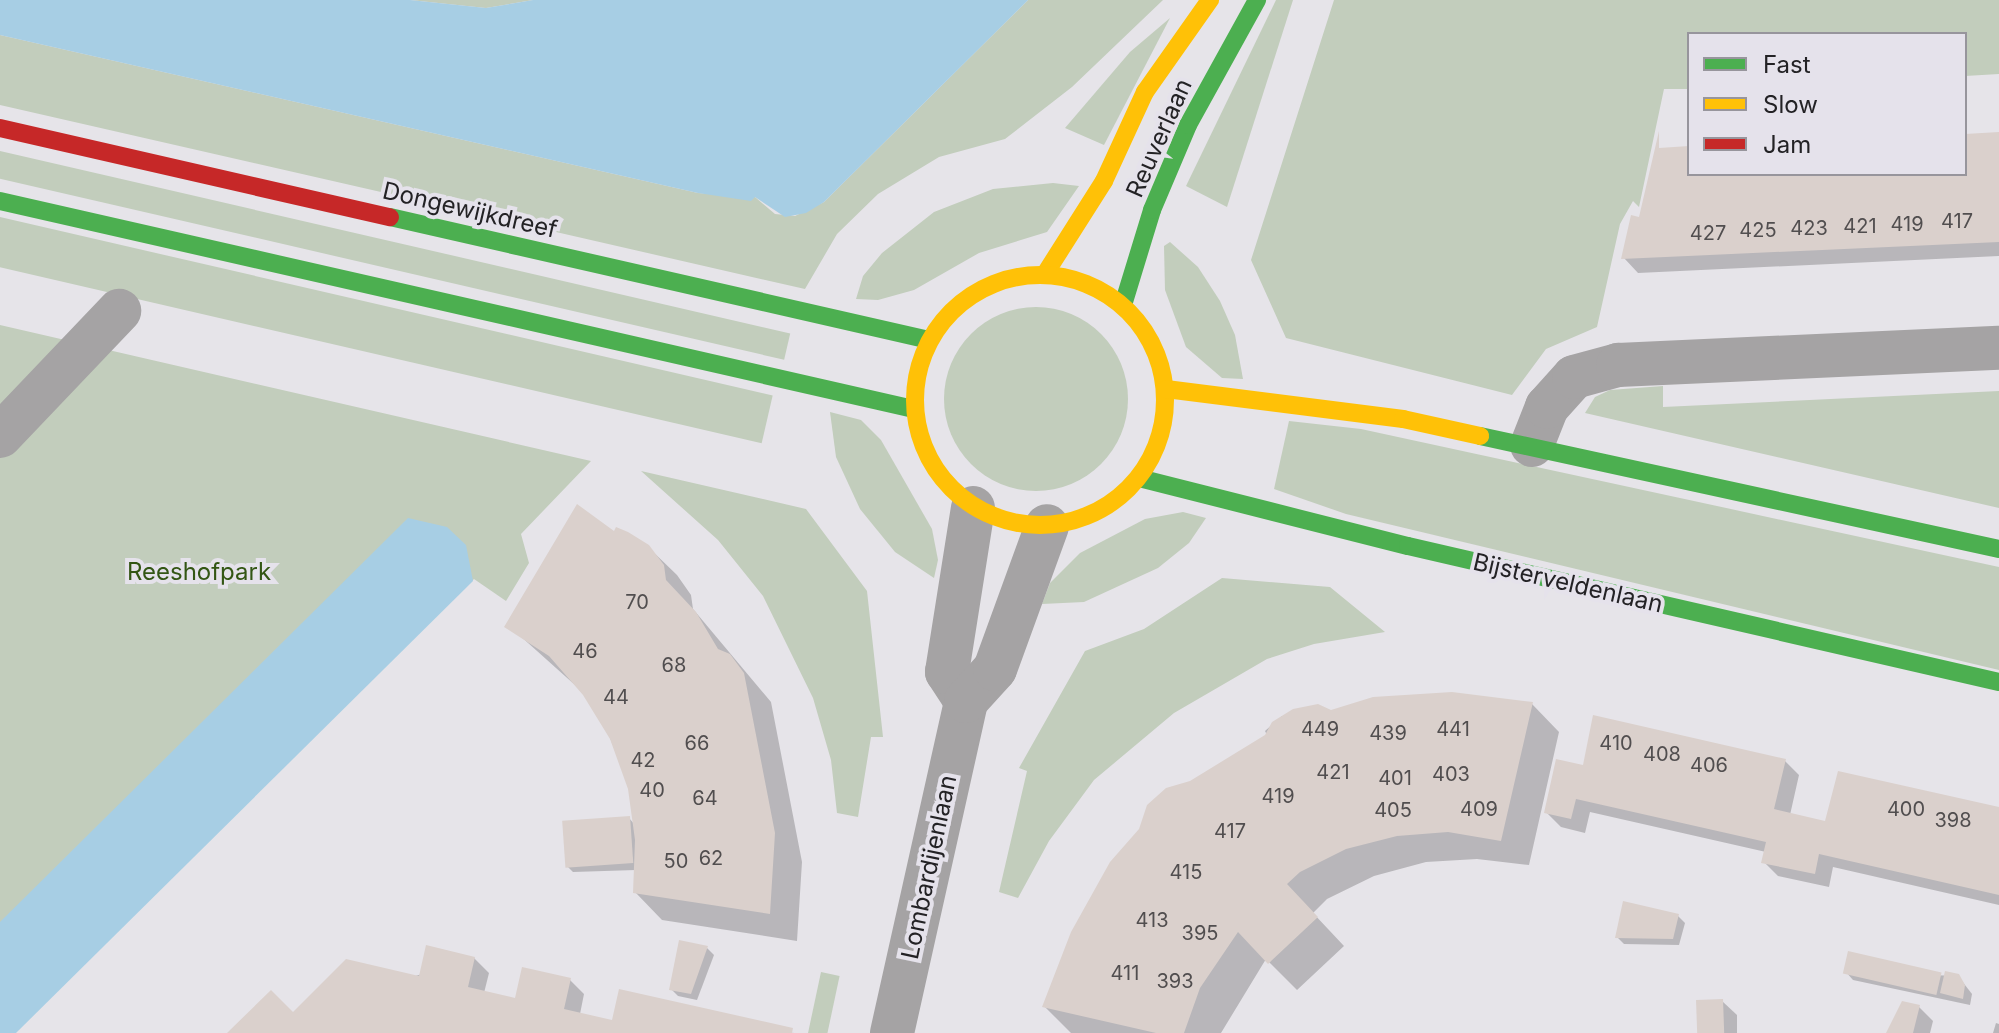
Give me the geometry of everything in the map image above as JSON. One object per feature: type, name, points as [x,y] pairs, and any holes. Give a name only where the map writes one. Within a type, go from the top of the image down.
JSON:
[{"type":"street","name":"Reuverlaan","points":[[1045,274],[1104,181],[1145,92],[1210,0]]},
{"type":"street","name":"Reuverlaan","points":[[1123,305],[1152,210],[1188,125],[1257,0]]},
{"type":"street","name":"Dongewijkdreef","points":[[0,128],[929,340]]},
{"type":"street","points":[[0,201],[914,409]]},
{"type":"street","points":[[1045,274],[1087,283],[1123,305],[1159,357],[1166,389],[1165,420],[1139,478],[1113,503],[1082,520],[1047,526],[997,519],[973,508],[932,465],[914,409],[917,374],[929,340],[950,312],[978,291],[1010,278],[1045,274]]},
{"type":"street","points":[[0,436],[119,311]]},
{"type":"street","points":[[1532,445],[1547,407],[1574,377],[1618,365],[1999,348]]},
{"type":"street","points":[[1166,389],[1403,419],[1999,549]]},
{"type":"street","name":"Bijsterveldenlaan","points":[[1139,478],[1408,546],[1999,682]]},
{"type":"street","points":[[966,701],[947,672],[973,508]]},
{"type":"street","name":"Lombardijenlaan","points":[[892,1033],[966,701],[995,669],[1047,526]]},
{"type":"green space","points":[[410,0],[533,0],[486,8]]},
{"type":"green space","points":[[1028,0],[1163,0],[1072,87],[1005,139],[939,157],[878,194],[837,234],[805,289],[0,105],[0,35],[698,193],[755,197],[775,214],[795,216],[824,202]]},
{"type":"green space","points":[[1276,0],[1293,0],[1227,207],[1186,186]]},
{"type":"green space","points":[[1334,0],[1999,0],[1999,74],[1967,76],[1967,32],[1687,32],[1687,89],[1664,89],[1639,207],[1633,201],[1620,224],[1597,327],[1546,349],[1512,395],[1286,338],[1251,260]]},
{"type":"green space","points":[[1170,18],[1104,145],[1065,128],[1130,52]]},
{"type":"green space","points":[[0,151],[790,333],[784,360],[0,179]]},
{"type":"green space","points":[[1053,183],[1079,186],[1047,232],[979,253],[914,290],[878,300],[856,299],[863,276],[882,253],[934,212],[993,189]]},
{"type":"green space","points":[[0,217],[773,395],[762,443],[0,267]]},
{"type":"green space","points":[[1170,242],[1198,267],[1220,301],[1235,335],[1243,379],[1222,378],[1186,347],[1165,290],[1164,246]]},
{"type":"green space","points":[[1036,307],[1054,308],[1071,314],[1101,334],[1121,364],[1127,381],[1127,417],[1121,434],[1101,464],[1071,484],[1054,490],[1036,491],[1018,490],[1001,484],[971,464],[951,434],[945,417],[944,399],[945,381],[951,364],[971,334],[1001,314],[1018,308]]},
{"type":"green space","name":"Reeshofpark","points":[[0,325],[591,461],[521,534],[529,563],[506,601],[474,579],[0,1033]]},
{"type":"green space","points":[[1663,386],[1663,407],[1999,391],[1999,508],[1585,413],[1595,397],[1610,390]]},
{"type":"green space","points":[[830,412],[861,420],[881,440],[932,529],[938,560],[934,578],[895,552],[860,509],[836,457]]},
{"type":"green space","points":[[1289,421],[1361,429],[1999,567],[1999,670],[1346,514],[1274,489]]},
{"type":"green space","points":[[641,471],[806,509],[867,591],[883,737],[871,737],[858,817],[837,813],[831,760],[813,698],[763,596],[718,540]]},
{"type":"green space","points":[[1183,512],[1206,518],[1189,543],[1158,568],[1084,602],[1042,604],[1050,583],[1080,553],[1145,519]]},
{"type":"green space","points":[[1222,578],[1330,587],[1385,632],[1314,644],[1267,659],[1174,713],[1094,780],[1049,841],[1018,898],[999,892],[1027,771],[1019,768],[1085,651],[1144,629]]},
{"type":"green space","points":[[821,972],[840,976],[827,1033],[808,1033]]},
{"type":"water","points":[[0,0],[410,0],[486,8],[533,0],[1028,0],[824,202],[806,213],[785,217],[755,197],[751,201],[698,193],[0,35]]},
{"type":"water","points":[[408,518],[447,527],[466,545],[473,581],[16,1033],[0,1033],[0,922]]},
{"type":"building","points":[[1659,131],[1659,148],[1687,146],[1687,176],[1967,176],[1967,134],[1999,132],[1999,242],[1621,259],[1631,215],[1639,217]]},
{"type":"building","points":[[577,504],[614,531],[616,527],[649,545],[664,565],[666,580],[696,612],[718,649],[730,654],[744,673],[775,833],[770,914],[633,893],[635,840],[628,789],[610,739],[583,695],[549,656],[504,627]]},
{"type":"building","points":[[1452,692],[1533,702],[1501,841],[1448,832],[1397,836],[1346,849],[1300,872],[1287,884],[1318,917],[1268,964],[1238,932],[1200,988],[1184,1033],[1156,1033],[1042,1007],[1071,932],[1110,862],[1139,829],[1147,805],[1166,788],[1190,781],[1265,735],[1272,722],[1293,709],[1318,704],[1331,710],[1373,697]]},
{"type":"building","points":[[1593,715],[1786,759],[1774,809],[1825,821],[1838,771],[1999,807],[1999,895],[1819,854],[1815,874],[1761,863],[1766,842],[1576,799],[1571,819],[1544,813],[1556,759],[1583,765]]},
{"type":"building","points":[[630,816],[633,863],[565,868],[562,821]]},
{"type":"building","points":[[1623,901],[1679,914],[1673,939],[1615,938]]},
{"type":"building","points":[[679,940],[708,946],[691,994],[669,990]]},
{"type":"building","points":[[426,945],[475,957],[468,987],[515,998],[522,967],[571,978],[564,1009],[612,1020],[619,989],[793,1028],[792,1033],[227,1033],[271,990],[293,1012],[346,959],[419,976]]},
{"type":"building","points":[[1848,951],[1942,973],[1936,995],[1843,973]]},
{"type":"building","points":[[1945,971],[1959,974],[1965,985],[1963,999],[1940,993]]},
{"type":"building","points":[[1723,999],[1724,1033],[1697,1033],[1696,1000]]},
{"type":"building","points":[[1902,1001],[1920,1005],[1913,1033],[1886,1033]]},
{"type":"traffic: fast","points":[[1123,305],[1152,210],[1188,125],[1257,0]]},
{"type":"traffic: fast","points":[[0,201],[914,409]]},
{"type":"traffic: fast","points":[[390,217],[929,340]]},
{"type":"traffic: fast","points":[[1480,436],[1999,549]]},
{"type":"traffic: fast","points":[[1139,478],[1408,546],[1999,682]]},
{"type":"traffic: slow","points":[[1045,274],[1104,181],[1145,92],[1210,0]]},
{"type":"traffic: slow","points":[[1028,275],[1052,275],[1099,289],[1129,311],[1156,352],[1163,376],[1165,400],[1163,424],[1156,448],[1129,489],[1088,516],[1052,525],[1028,525],[981,511],[960,497],[943,480],[929,459],[920,436],[915,412],[915,388],[929,341],[943,320],[960,303],[981,289],[1004,280],[1028,275]]},
{"type":"traffic: slow","points":[[1166,389],[1403,419],[1480,436]]},
{"type":"traffic: jam","points":[[0,128],[390,217]]}]
